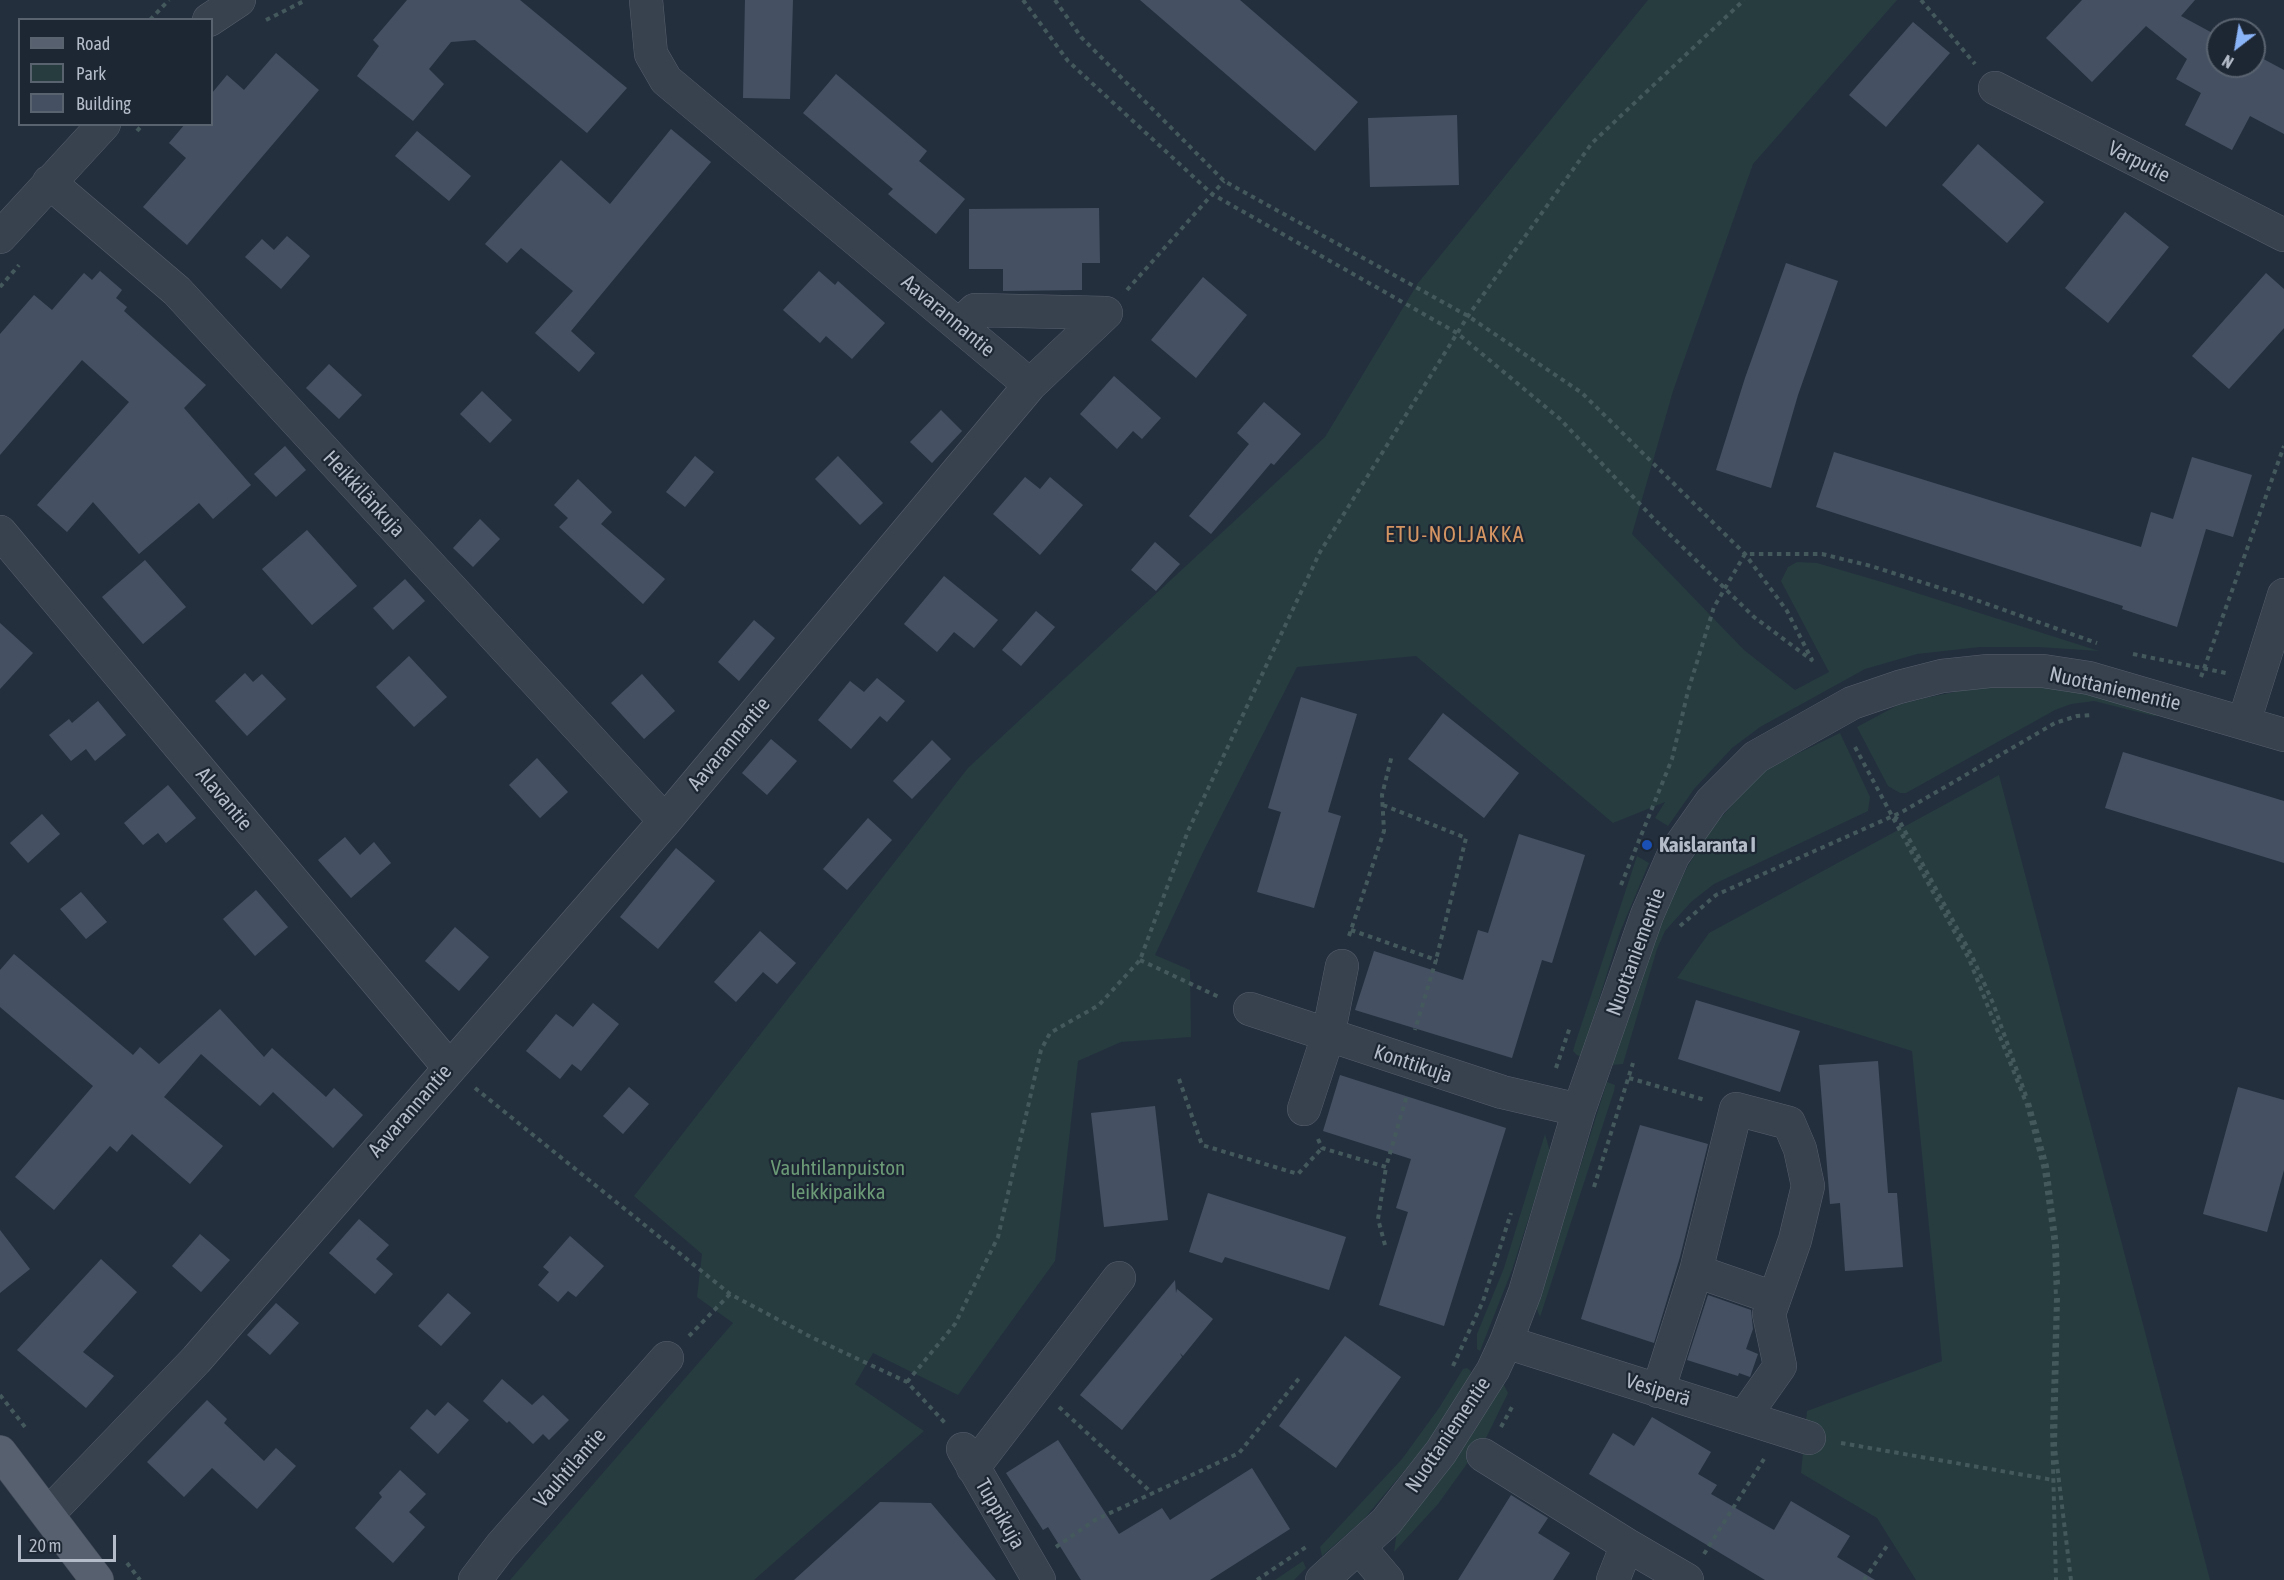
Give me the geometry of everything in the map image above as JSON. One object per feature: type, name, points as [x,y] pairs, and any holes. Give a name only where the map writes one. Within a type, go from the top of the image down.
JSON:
[{"type":"main road","points":[[0,1452],[97,1580]]},
{"type":"street","points":[[212,18],[239,0]]},
{"type":"street","name":"Aavarannantie","points":[[48,1514],[196,1360],[448,1066],[664,821],[1030,385],[666,80],[651,54],[646,0]]},
{"type":"street","name":"Varputie","points":[[1995,88],[2284,236]]},
{"type":"street","points":[[0,237],[102,126]]},
{"type":"street","name":"Heikkilänkuja","points":[[49,182],[177,291],[664,821]]},
{"type":"street","points":[[959,325],[975,309],[1106,313]]},
{"type":"street","points":[[1030,385],[1106,313]]},
{"type":"street","name":"Alavantie","points":[[0,532],[448,1066]]},
{"type":"street","points":[[2244,722],[2284,595]]},
{"type":"street","name":"Nuottaniementie","points":[[1322,1580],[1386,1522],[1441,1452],[1465,1418],[1506,1342],[1546,1228],[1579,1110],[1647,915],[1673,856],[1711,802],[1756,757],[1852,703],[1899,687],[1942,676],[1989,671],[2043,671],[2089,678],[2284,735]]},
{"type":"street","points":[[1304,1109],[1328,1036],[1342,966]]},
{"type":"street","name":"Konttikuja","points":[[1250,1009],[1411,1064],[1579,1110]]},
{"type":"street","points":[[1658,1391],[1696,1272],[1736,1109],[1789,1123],[1800,1149],[1808,1186],[1795,1240],[1769,1314],[1780,1366],[1744,1417]]},
{"type":"street","points":[[1696,1272],[1774,1298]]},
{"type":"street","points":[[967,1457],[1036,1386],[1119,1278]]},
{"type":"street","name":"Vesiperä","points":[[1506,1342],[1796,1434]]},
{"type":"street","name":"Vauhtilantie","points":[[475,1580],[667,1358]]},
{"type":"street","points":[[1483,1455],[1627,1545],[1694,1570]]},
{"type":"street","name":"Tuppikuja","points":[[967,1457],[1034,1572]]},
{"type":"street","points":[[1613,1580],[1627,1545]]},
{"type":"street","points":[[1359,1547],[1387,1580]]},
{"type":"path","points":[[152,18],[169,0]]},
{"type":"path","points":[[1023,0],[1068,61],[1212,195],[1457,333],[1560,419],[1653,518],[1754,617],[1813,660],[1787,611],[1745,554],[1582,393],[1468,316],[1224,181],[1081,37],[1055,0]]},
{"type":"path","points":[[908,1382],[955,1324],[998,1237],[1031,1088],[1046,1041],[1050,1033],[1064,1023],[1099,1005],[1140,960],[1188,831],[1320,552],[1468,316],[1592,143],[1744,0]]},
{"type":"path","points":[[1922,0],[1995,88]]},
{"type":"path","points":[[1106,313],[1224,181]]},
{"type":"path","points":[[2204,668],[2284,447]]},
{"type":"path","points":[[1617,895],[1672,759],[1714,607],[1745,554]]},
{"type":"path","points":[[1745,554],[1822,554],[1959,594],[2107,646]]},
{"type":"path","points":[[2121,652],[2258,680]]},
{"type":"path","points":[[1678,927],[1716,895],[1912,806],[2055,723],[2077,716],[2098,715]]},
{"type":"path","points":[[1856,747],[1891,816],[1931,884],[1983,989],[2027,1105],[2044,1170],[2054,1245],[2056,1298],[2053,1480],[2056,1580]]},
{"type":"path","points":[[1342,966],[1351,930],[1384,831],[1382,795],[1392,755]]},
{"type":"path","points":[[1383,805],[1466,838],[1386,1167],[1378,1219],[1385,1245]]},
{"type":"path","points":[[1891,816],[1899,820],[1929,874],[1972,956],[1993,1003],[2033,1115],[2047,1166],[2057,1257],[2055,1448],[2071,1580]]},
{"type":"path","points":[[1351,930],[1436,960]]},
{"type":"path","points":[[1140,960],[1190,985],[1250,1009]]},
{"type":"path","points":[[1545,1102],[1570,1026]]},
{"type":"path","points":[[1590,1198],[1635,1057]]},
{"type":"path","points":[[448,1066],[730,1294],[811,1337],[908,1382],[944,1420],[967,1457]]},
{"type":"path","points":[[1628,1078],[1736,1109]]},
{"type":"path","points":[[1179,1079],[1202,1145],[1298,1174],[1322,1148]]},
{"type":"path","points":[[1304,1109],[1322,1148],[1386,1167]]},
{"type":"path","points":[[1451,1369],[1483,1301],[1513,1206]]},
{"type":"path","points":[[667,1358],[730,1294]]},
{"type":"path","points":[[1034,1572],[1095,1520],[1239,1453],[1301,1376]]},
{"type":"path","points":[[1036,1386],[1153,1494]]},
{"type":"path","points":[[1483,1455],[1517,1398]]},
{"type":"path","points":[[1694,1570],[1796,1434],[2053,1480]]},
{"type":"path","points":[[1864,1580],[1889,1543]]},
{"type":"path","points":[[1257,1580],[1311,1544]]},
{"type":"green space","name":"Vauhtilanpuiston leikkipaikka","points":[[1648,0],[1897,0],[1753,164],[1673,391],[1632,534],[1744,650],[1795,690],[1829,672],[1781,581],[1788,567],[1797,562],[1817,563],[1882,582],[2099,651],[2038,647],[1980,647],[1917,654],[1865,669],[1760,727],[1732,748],[1694,789],[1668,826],[1655,818],[1665,802],[1613,823],[1416,656],[1297,667],[1203,852],[1155,955],[1190,970],[1191,1037],[1121,1042],[1078,1061],[1055,1261],[958,1395],[873,1353],[855,1384],[924,1431],[754,1580],[510,1580],[733,1323],[697,1297],[702,1254],[634,1196],[968,768],[1325,437],[1418,283]]},
{"type":"green space","points":[[2042,683],[2168,715],[2154,716],[2094,701],[2071,704],[2055,710],[1906,793],[1900,793],[1888,786],[1857,727],[1898,705],[1925,698],[1974,688]]},
{"type":"green space","points":[[1840,733],[1870,797],[1868,811],[1714,884],[1691,902],[1665,931],[1657,949],[1623,1064],[1611,1065],[1662,916],[1689,864],[1715,824],[1764,770]]},
{"type":"green space","points":[[1999,775],[2210,1580],[1916,1580],[1877,1518],[1801,1473],[1807,1411],[1942,1361],[1912,1051],[1677,978],[1709,933]]},
{"type":"green space","points":[[1637,856],[1649,863],[1620,932],[1581,1057],[1573,1051]]},
{"type":"green space","points":[[1607,1082],[1615,1085],[1614,1091],[1540,1317],[1536,1307]]},
{"type":"green space","points":[[1545,1134],[1550,1152],[1512,1270],[1480,1351],[1477,1349],[1477,1334],[1504,1268]]},
{"type":"green space","points":[[1467,1368],[1471,1371],[1470,1376],[1435,1434],[1364,1519],[1322,1556],[1320,1547],[1402,1459],[1439,1408],[1463,1369]]},
{"type":"green space","points":[[1503,1383],[1508,1393],[1487,1436],[1438,1504],[1394,1552],[1397,1531],[1457,1458]]},
{"type":"green space","points":[[1303,1561],[1306,1568],[1294,1580],[1275,1580]]},
{"type":"building","points":[[407,0],[520,0],[627,88],[587,133],[475,40],[451,42],[429,69],[444,84],[413,121],[357,76],[379,46],[373,40]]},
{"type":"building","points":[[745,0],[793,0],[790,99],[743,98]]},
{"type":"building","points":[[1140,0],[1240,0],[1358,102],[1315,151]]},
{"type":"building","points":[[2082,0],[2195,0],[2181,16],[2206,30],[2206,78],[2266,78],[2266,60],[2284,70],[2284,134],[2250,116],[2232,150],[2185,125],[2201,93],[2176,79],[2187,59],[2146,26],[2092,82],[2046,38]]},
{"type":"building","points":[[1913,22],[1950,53],[1886,127],[1849,95]]},
{"type":"building","points":[[276,53],[319,90],[187,245],[143,207],[186,158],[169,143],[183,126],[213,126],[213,92],[227,75],[244,90]]},
{"type":"building","points":[[836,74],[927,151],[919,161],[965,199],[936,234],[888,194],[893,189],[803,113]]},
{"type":"building","points":[[1457,115],[1459,185],[1370,187],[1368,118]]},
{"type":"building","points":[[671,129],[711,162],[571,331],[595,353],[579,372],[535,333],[573,291],[521,248],[507,263],[485,244],[561,160],[610,204]]},
{"type":"building","points":[[417,131],[471,176],[449,201],[395,156]]},
{"type":"building","points":[[1978,144],[2044,202],[2007,243],[1942,185]]},
{"type":"building","points":[[1099,208],[1100,263],[1082,263],[1082,290],[1003,291],[1003,269],[969,269],[969,209]]},
{"type":"building","points":[[2125,212],[2169,247],[2108,323],[2065,288]]},
{"type":"building","points":[[287,236],[310,256],[281,289],[245,257],[262,239],[274,250]]},
{"type":"building","points":[[1786,263],[1838,281],[1798,395],[1771,488],[1716,470],[1745,378]]},
{"type":"building","points":[[100,271],[122,290],[116,298],[127,307],[124,311],[206,385],[184,408],[251,485],[213,519],[199,503],[139,554],[93,502],[67,532],[37,505],[129,402],[82,360],[0,455],[0,334],[34,295],[52,310],[84,273],[92,280]]},
{"type":"building","points":[[819,271],[835,285],[838,281],[885,323],[852,359],[826,336],[820,343],[783,310]]},
{"type":"building","points":[[2266,273],[2284,289],[2284,328],[2229,389],[2192,356]]},
{"type":"building","points":[[1203,277],[1247,315],[1196,378],[1151,340]]},
{"type":"building","points":[[329,364],[362,395],[339,419],[306,388]]},
{"type":"building","points":[[1114,376],[1161,418],[1142,439],[1133,431],[1117,449],[1080,414]]},
{"type":"building","points":[[482,391],[512,420],[490,443],[460,414]]},
{"type":"building","points":[[1264,402],[1301,434],[1274,465],[1271,463],[1211,534],[1189,516],[1249,444],[1237,433]]},
{"type":"building","points":[[941,410],[962,431],[932,463],[910,442]]},
{"type":"building","points":[[285,446],[306,470],[276,497],[254,474]]},
{"type":"building","points":[[1834,452],[2141,547],[2151,512],[2173,519],[2192,457],[2252,475],[2233,537],[2206,529],[2177,627],[2122,609],[2123,606],[1816,507]]},
{"type":"building","points":[[695,456],[714,472],[685,507],[666,492]]},
{"type":"building","points":[[838,456],[883,503],[860,525],[815,479]]},
{"type":"building","points":[[1025,477],[1040,489],[1050,477],[1083,505],[1040,555],[993,514]]},
{"type":"building","points":[[578,479],[612,512],[601,524],[665,579],[643,604],[559,527],[568,518],[554,505]]},
{"type":"building","points":[[480,519],[500,539],[473,567],[453,548]]},
{"type":"building","points":[[307,530],[357,586],[312,625],[262,569]]},
{"type":"building","points":[[1155,542],[1180,564],[1156,591],[1131,570]]},
{"type":"building","points":[[145,560],[186,607],[143,644],[102,597]]},
{"type":"building","points":[[944,576],[998,620],[974,648],[954,632],[937,652],[904,624]]},
{"type":"building","points":[[405,579],[425,601],[393,630],[373,608]]},
{"type":"building","points":[[1036,611],[1055,627],[1021,666],[1002,650]]},
{"type":"building","points":[[754,620],[775,638],[739,681],[718,662]]},
{"type":"building","points":[[0,623],[33,653],[0,689]]},
{"type":"building","points":[[409,656],[447,697],[414,727],[376,687]]},
{"type":"building","points":[[245,673],[253,682],[262,674],[286,699],[247,736],[215,701]]},
{"type":"building","points":[[642,674],[675,711],[644,739],[611,703]]},
{"type":"building","points":[[877,678],[905,701],[887,722],[880,716],[851,749],[818,720],[850,681],[864,692]]},
{"type":"building","points":[[1301,697],[1357,714],[1328,812],[1341,816],[1314,908],[1257,892],[1281,812],[1268,808]]},
{"type":"building","points":[[98,701],[126,735],[95,761],[86,749],[71,761],[49,735],[69,719],[72,723]]},
{"type":"building","points":[[1443,713],[1519,773],[1484,818],[1408,759]]},
{"type":"building","points":[[771,739],[797,761],[767,795],[742,773]]},
{"type":"building","points":[[932,740],[951,759],[912,799],[893,781]]},
{"type":"building","points":[[2123,752],[2284,801],[2284,863],[2105,808]]},
{"type":"building","points":[[537,758],[568,792],[540,818],[509,785]]},
{"type":"building","points":[[168,785],[196,818],[166,843],[158,833],[143,845],[124,823]]},
{"type":"building","points":[[42,814],[60,834],[28,863],[10,843]]},
{"type":"building","points":[[868,818],[892,840],[847,890],[823,869]]},
{"type":"building","points":[[1519,834],[1585,855],[1552,963],[1542,960],[1512,1058],[1355,1010],[1374,951],[1463,980],[1478,930],[1488,933]]},
{"type":"building","points":[[345,837],[360,855],[374,842],[391,863],[351,898],[318,860]]},
{"type":"building","points":[[676,848],[715,881],[658,949],[620,917]]},
{"type":"building","points":[[256,890],[288,927],[255,956],[223,919]]},
{"type":"building","points":[[81,892],[107,922],[86,939],[60,909]]},
{"type":"building","points":[[455,927],[489,957],[459,991],[425,961]]},
{"type":"building","points":[[760,931],[796,963],[777,984],[763,972],[736,1002],[714,982]]},
{"type":"building","points":[[14,954],[133,1055],[140,1047],[159,1064],[220,1009],[264,1057],[272,1048],[326,1097],[334,1088],[363,1115],[333,1148],[273,1092],[260,1106],[201,1054],[164,1097],[223,1146],[190,1184],[132,1134],[117,1152],[110,1146],[54,1210],[15,1177],[93,1086],[0,1007],[0,970]]},
{"type":"building","points":[[1696,1000],[1800,1031],[1780,1092],[1678,1059]]},
{"type":"building","points":[[593,1003],[619,1024],[581,1071],[572,1064],[560,1079],[526,1051],[556,1014],[573,1027]]},
{"type":"building","points":[[1878,1061],[1888,1193],[1897,1193],[1903,1267],[1845,1271],[1840,1203],[1830,1204],[1819,1065]]},
{"type":"building","points":[[1340,1075],[1506,1128],[1444,1326],[1379,1305],[1408,1212],[1396,1208],[1411,1159],[1323,1131]]},
{"type":"building","points":[[629,1087],[649,1104],[623,1134],[603,1116]]},
{"type":"building","points":[[2238,1087],[2284,1100],[2284,1170],[2267,1232],[2203,1214]]},
{"type":"building","points":[[1155,1106],[1168,1220],[1104,1227],[1091,1113]]},
{"type":"building","points":[[1640,1125],[1708,1144],[1680,1257],[1654,1343],[1581,1319]]},
{"type":"building","points":[[1208,1193],[1346,1237],[1329,1290],[1225,1257],[1222,1263],[1189,1252]]},
{"type":"building","points":[[359,1219],[389,1245],[376,1259],[393,1274],[375,1294],[329,1253]]},
{"type":"building","points":[[0,1230],[30,1269],[0,1293]]},
{"type":"building","points":[[200,1234],[230,1260],[201,1292],[172,1266]]},
{"type":"building","points":[[570,1236],[604,1266],[576,1297],[568,1291],[558,1302],[538,1285],[549,1272],[543,1267]]},
{"type":"building","points":[[101,1259],[137,1292],[83,1352],[114,1376],[86,1408],[17,1350]]},
{"type":"building","points":[[1175,1280],[1176,1293],[1177,1289],[1213,1319],[1183,1356],[1180,1353],[1182,1357],[1122,1430],[1080,1395]]},
{"type":"building","points":[[448,1293],[471,1313],[441,1346],[418,1326]]},
{"type":"building","points":[[1708,1295],[1751,1310],[1753,1329],[1746,1349],[1758,1354],[1750,1377],[1739,1373],[1738,1376],[1687,1360]]},
{"type":"building","points":[[276,1303],[299,1323],[270,1355],[247,1335]]},
{"type":"building","points":[[1345,1336],[1401,1377],[1336,1468],[1279,1426]]},
{"type":"building","points":[[502,1379],[532,1405],[543,1395],[569,1420],[549,1440],[543,1434],[533,1444],[483,1401]]},
{"type":"building","points":[[207,1400],[227,1419],[224,1423],[264,1461],[276,1448],[296,1466],[257,1509],[212,1468],[184,1497],[147,1462]]},
{"type":"building","points":[[448,1402],[469,1420],[438,1454],[410,1428],[427,1409],[435,1416]]},
{"type":"building","points":[[1652,1417],[1711,1452],[1698,1474],[1717,1485],[1711,1494],[1774,1530],[1791,1501],[1850,1536],[1837,1557],[1875,1580],[1765,1580],[1589,1474],[1613,1433],[1634,1446]]},
{"type":"building","points":[[1058,1440],[1119,1534],[1162,1508],[1170,1520],[1252,1468],[1290,1529],[1210,1580],[1081,1580],[1048,1527],[1043,1530],[1006,1473]]},
{"type":"building","points":[[400,1470],[426,1494],[409,1512],[425,1527],[393,1563],[355,1528],[382,1497],[379,1493]]},
{"type":"building","points":[[1511,1495],[1548,1518],[1538,1533],[1570,1553],[1553,1580],[1458,1580]]},
{"type":"building","points":[[880,1502],[931,1503],[996,1580],[794,1580]]},
{"type":"place","name":"Kaislaranta I","points":[[1647,845]]},
{"type":"district","name":"ETU-NOLJAKKA","points":[[1455,535]]}]
